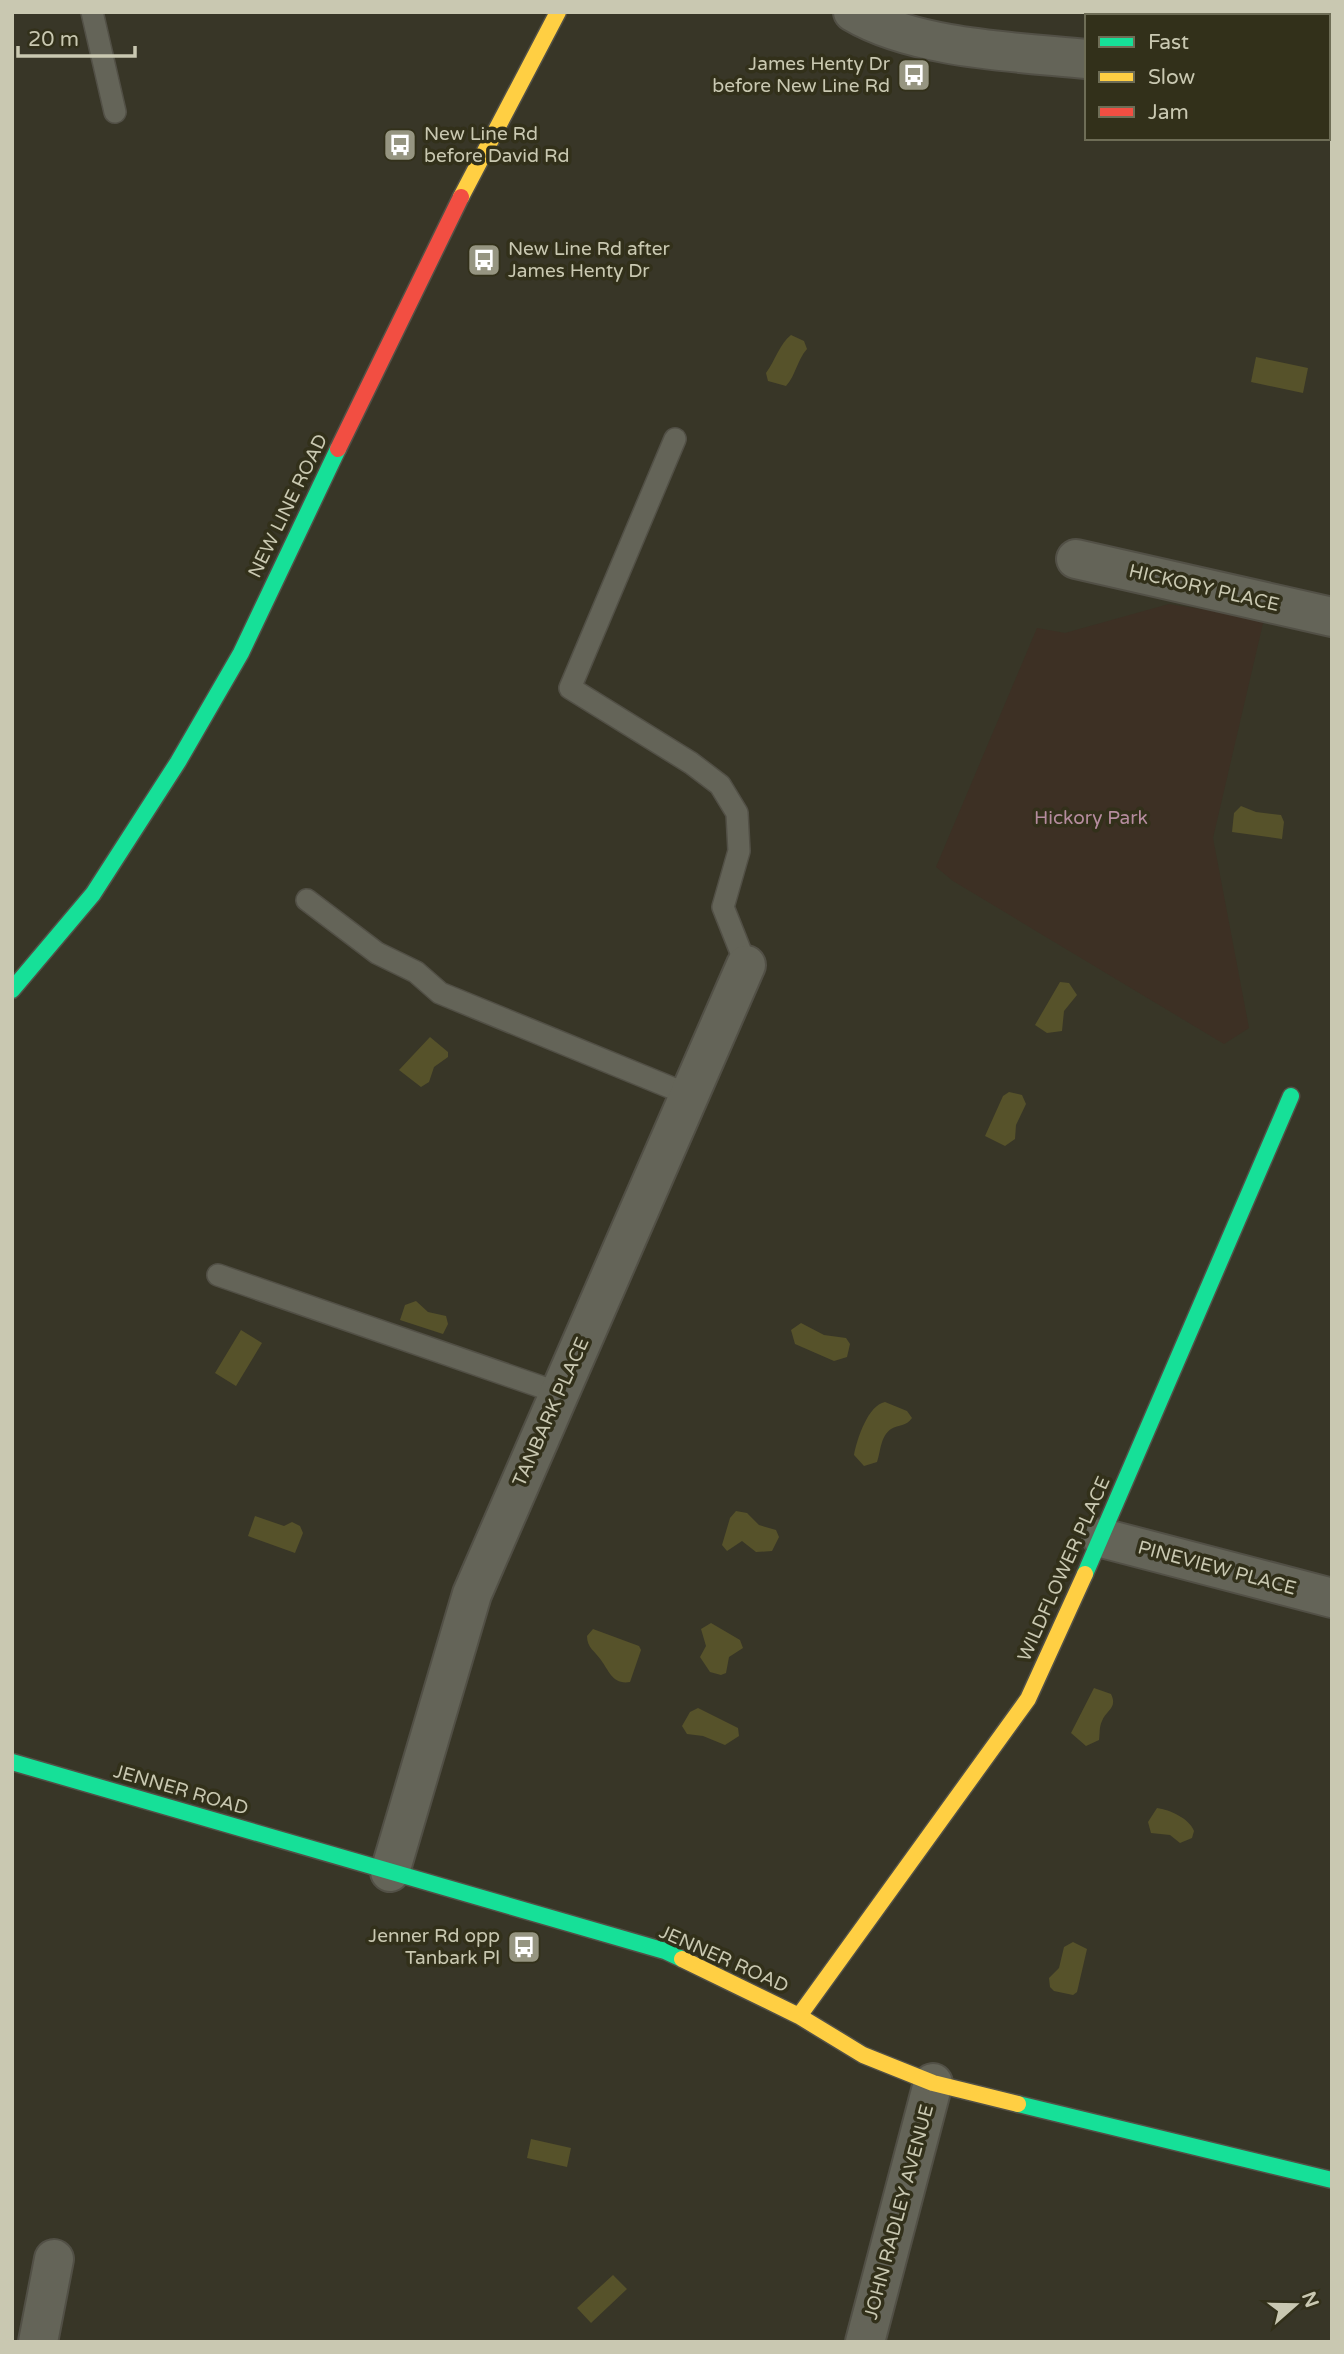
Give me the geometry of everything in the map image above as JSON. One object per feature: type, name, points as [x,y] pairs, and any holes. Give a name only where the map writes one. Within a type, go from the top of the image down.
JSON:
[{"type":"street","name":"NEW LINE ROAD","points":[[12,990],[93,894],[178,762],[241,653],[430,257],[558,12]]},
{"type":"street","points":[[853,12],[898,33],[992,50],[1085,59]]},
{"type":"street","name":"HICKORY PLACE","points":[[1076,559],[1332,617]]},
{"type":"street","name":"TANBARK PLACE","points":[[390,1872],[471,1594],[747,965]]},
{"type":"street","name":"WILDFLOWER PLACE","points":[[799,2016],[1028,1699],[1102,1538],[1292,1096]]},
{"type":"street","name":"PINEVIEW PLACE","points":[[1102,1538],[1332,1598]]},
{"type":"street","name":"JENNER ROAD","points":[[12,1762],[666,1951],[799,2016],[863,2055],[933,2083],[1332,2180]]},
{"type":"street","name":"JOHN RADLEY AVENUE","points":[[865,2342],[933,2083]]},
{"type":"street","points":[[38,2342],[54,2259]]},
{"type":"lane","points":[[92,12],[115,112]]},
{"type":"lane","points":[[675,439],[570,688],[691,763],[720,785],[737,813],[740,851],[723,907],[747,965]]},
{"type":"lane","points":[[307,900],[377,953],[416,972],[440,993],[689,1095]]},
{"type":"lane","points":[[218,1275],[559,1393]]},
{"type":"green space","name":"Hickory Park","points":[[1169,604],[1264,619],[1213,838],[1249,1028],[1224,1044],[953,881],[936,867],[1037,628],[1065,633]]},
{"type":"shaded area","points":[[791,335],[804,341],[807,349],[786,386],[768,381],[766,373]]},
{"type":"shaded area","points":[[1256,357],[1308,368],[1303,393],[1251,382]]},
{"type":"shaded area","points":[[1241,806],[1256,812],[1281,815],[1284,822],[1282,839],[1232,832],[1234,813]]},
{"type":"shaded area","points":[[1060,982],[1069,983],[1077,995],[1064,1011],[1062,1031],[1047,1033],[1035,1025]]},
{"type":"shaded area","points":[[430,1037],[448,1052],[448,1057],[434,1067],[429,1082],[421,1087],[399,1070]]},
{"type":"shaded area","points":[[1009,1092],[1022,1095],[1026,1104],[1016,1125],[1015,1139],[1005,1146],[985,1136],[1003,1096]]},
{"type":"shaded area","points":[[416,1301],[428,1312],[446,1316],[448,1324],[443,1334],[400,1320],[405,1305]]},
{"type":"shaded area","points":[[801,1323],[824,1335],[846,1338],[850,1344],[847,1357],[834,1361],[795,1344],[791,1330]]},
{"type":"shaded area","points":[[241,1330],[262,1343],[236,1386],[215,1373]]},
{"type":"shaded area","points":[[885,1402],[907,1411],[912,1418],[887,1432],[877,1462],[864,1466],[854,1455],[858,1440],[873,1409]]},
{"type":"shaded area","points":[[736,1511],[747,1513],[759,1525],[776,1530],[779,1537],[772,1551],[756,1552],[742,1541],[727,1551],[722,1545],[730,1518]]},
{"type":"shaded area","points":[[255,1516],[284,1526],[292,1522],[300,1526],[303,1533],[295,1553],[248,1536]]},
{"type":"shaded area","points":[[711,1623],[740,1640],[743,1648],[729,1657],[726,1673],[721,1675],[710,1672],[700,1657],[706,1646],[701,1629]]},
{"type":"shaded area","points":[[593,1629],[639,1646],[641,1650],[630,1682],[615,1679],[590,1646],[587,1636]]},
{"type":"shaded area","points":[[1094,1688],[1111,1694],[1113,1703],[1101,1723],[1099,1740],[1086,1746],[1071,1733]]},
{"type":"shaded area","points":[[698,1708],[738,1728],[739,1736],[725,1745],[703,1736],[687,1734],[682,1726],[690,1712]]},
{"type":"shaded area","points":[[1157,1808],[1188,1822],[1194,1831],[1192,1838],[1180,1843],[1170,1835],[1151,1833],[1148,1822]]},
{"type":"shaded area","points":[[1073,1942],[1087,1949],[1077,1992],[1073,1995],[1054,1991],[1050,1987],[1049,1978],[1059,1968],[1064,1947]]},
{"type":"shaded area","points":[[531,2139],[571,2148],[567,2167],[527,2158]]},
{"type":"shaded area","points":[[613,2275],[627,2289],[591,2323],[577,2308]]},
{"type":"traffic: fast","points":[[12,990],[93,894],[178,762],[241,653],[338,449]]},
{"type":"traffic: fast","points":[[1085,1574],[1291,1096]]},
{"type":"traffic: fast","points":[[12,1762],[665,1951],[682,1959]]},
{"type":"traffic: fast","points":[[1018,2104],[1332,2180]]},
{"type":"traffic: slow","points":[[461,197],[558,12]]},
{"type":"traffic: slow","points":[[799,2016],[1028,1699],[1085,1574]]},
{"type":"traffic: slow","points":[[682,1959],[799,2016],[863,2055],[933,2083],[1018,2104]]},
{"type":"traffic: jam","points":[[338,449],[461,197]]},
{"type":"place","name":"James Henty Dr before New Line Rd","points":[[914,75]]},
{"type":"place","name":"New Line Rd before David Rd","points":[[400,145]]},
{"type":"place","name":"New Line Rd after James Henty Dr","points":[[484,260]]},
{"type":"place","name":"Jenner Rd opp Tanbark Pl","points":[[524,1947]]}]
